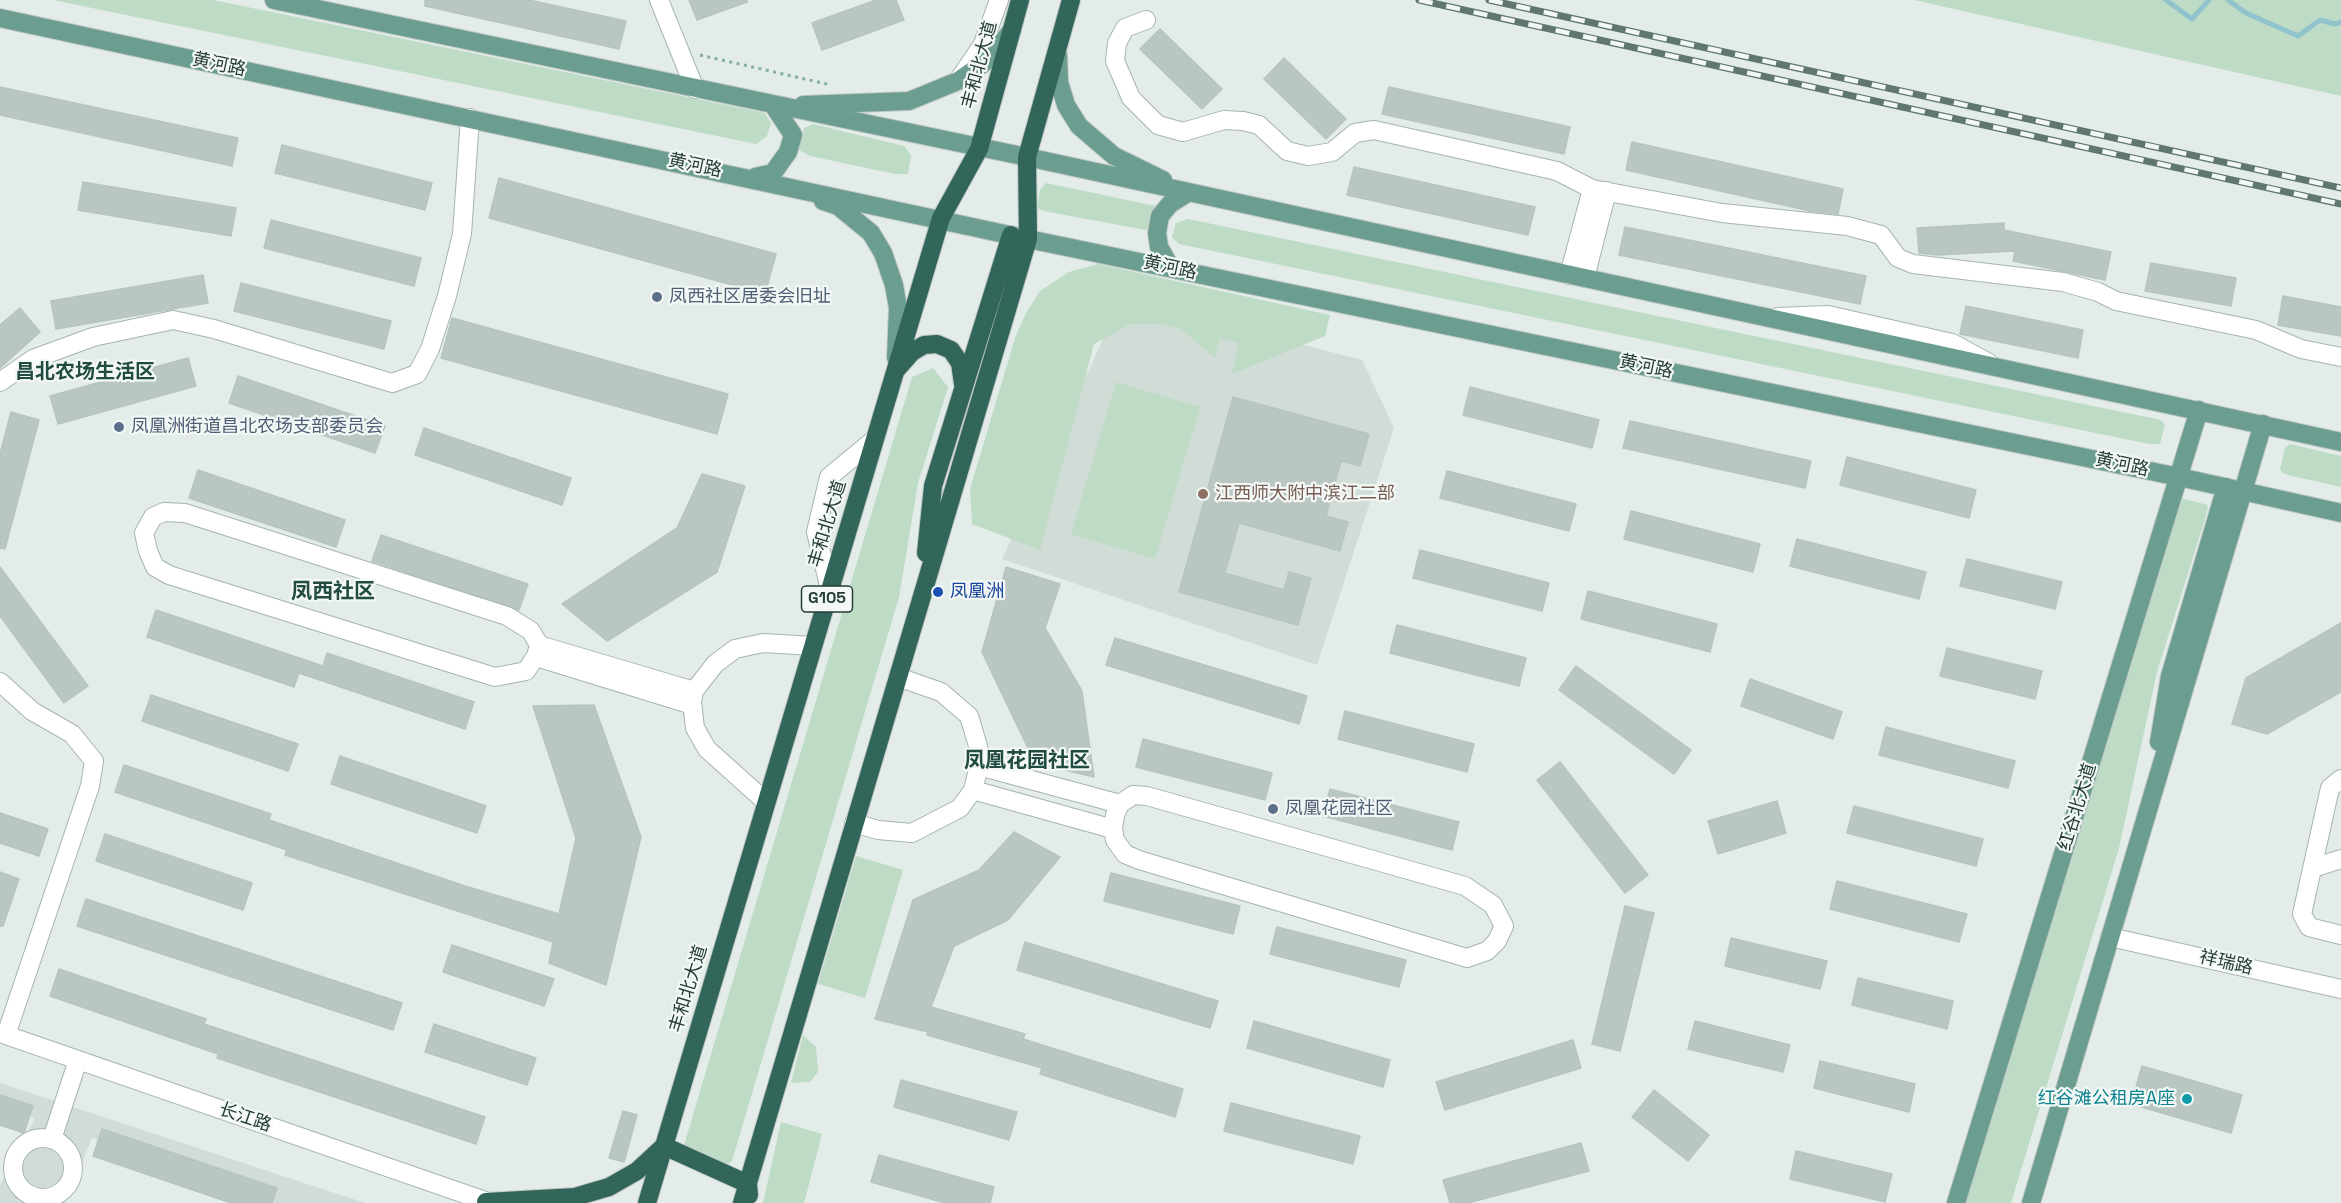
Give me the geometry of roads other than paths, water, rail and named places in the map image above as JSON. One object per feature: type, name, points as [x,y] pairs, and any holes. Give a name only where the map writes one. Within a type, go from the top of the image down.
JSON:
[{"type":"highway","name":"丰和北大道","points":[[647,1203],[941,218],[979,149],[1020,0]]},
{"type":"highway","points":[[742,1203],[920,603],[1019,237],[1027,157],[1071,0]]},
{"type":"highway","points":[[920,603],[933,486],[964,389],[1019,237]]},
{"type":"highway","points":[[896,370],[912,352],[924,345],[937,344],[951,350],[956,356],[960,363],[964,389]]},
{"type":"highway","points":[[489,1202],[575,1197],[609,1187],[637,1171],[664,1146],[748,1184]]},
{"type":"highway","points":[[748,1184],[751,1203]]},
{"type":"main road","points":[[274,0],[979,149],[1027,157],[2341,442]]},
{"type":"main road","name":"黄河路","points":[[0,18],[941,218],[1019,237],[2179,477],[2341,513]]},
{"type":"main road","points":[[774,106],[909,101],[958,81],[988,60],[1012,30]]},
{"type":"main road","points":[[1057,48],[1059,82],[1066,105],[1079,126],[1114,156],[1189,192]]},
{"type":"main road","points":[[750,177],[773,173],[788,152],[793,135],[774,106]]},
{"type":"main road","points":[[750,177],[838,206],[871,232],[883,253],[894,285],[898,308],[896,370]]},
{"type":"main road","points":[[1171,268],[1159,247],[1157,233],[1160,216],[1170,204],[1189,192]]},
{"type":"main road","name":"红谷北大道","points":[[1956,1203],[2199,410]]},
{"type":"main road","points":[[2031,1203],[2263,424]]},
{"type":"main road","points":[[2144,827],[2170,676],[2226,487]]},
{"type":"street","points":[[659,0],[695,89]]},
{"type":"street","points":[[958,81],[983,44],[999,0]]},
{"type":"street","points":[[1146,20],[1125,28],[1117,44],[1115,61],[1131,98],[1158,125],[1183,132],[1224,120],[1243,121],[1259,125],[1287,150],[1308,156],[1332,152],[1356,133],[1374,130],[1557,171],[1599,190],[1722,213],[1847,226],[1881,235],[1898,258],[1912,264],[2063,282],[2098,292],[2116,301],[2256,330],[2301,349],[2341,357]]},
{"type":"street","points":[[0,382],[33,359],[93,337],[173,320],[214,329],[392,383],[417,374],[434,339],[462,234],[470,118]]},
{"type":"street","points":[[1577,277],[1599,190]]},
{"type":"street","points":[[830,589],[816,532],[829,477],[874,439]]},
{"type":"street","points":[[164,512],[184,513],[507,616],[531,631],[538,651],[526,670],[512,676],[495,677],[169,575],[155,567],[144,533],[153,517],[164,512]]},
{"type":"street","points":[[766,802],[707,748],[695,728],[693,698],[715,664],[735,649],[763,643],[813,646]]},
{"type":"street","points":[[538,651],[693,698]]},
{"type":"street","points":[[854,823],[878,830],[912,833],[960,808],[973,790],[979,766],[978,746],[969,716],[941,692],[898,677]]},
{"type":"street","points":[[0,682],[32,711],[72,734],[94,761],[90,786],[3,1034]]},
{"type":"street","points":[[979,766],[1120,804]]},
{"type":"street","points":[[2341,779],[2330,788],[2302,914],[2309,927],[2341,935]]},
{"type":"street","points":[[973,790],[1113,828]]},
{"type":"street","points":[[1133,795],[1147,796],[1465,886],[1493,905],[1504,926],[1497,941],[1487,951],[1467,958],[1139,860],[1125,854],[1115,840],[1113,828],[1120,804],[1133,795]]},
{"type":"street","points":[[2313,867],[2341,860]]},
{"type":"street","name":"祥瑞路","points":[[2110,937],[2341,989]]},
{"type":"street","name":"长江路","points":[[3,1034],[489,1202]]},
{"type":"street","points":[[52,1139],[78,1060]]},
{"type":"street","points":[[34,1139],[52,1139],[69,1151],[73,1161],[70,1182],[55,1195],[23,1198],[12,1167],[18,1150],[34,1139]]},
{"type":"waterway","points":[[2166,0],[2192,19],[2209,0]]},
{"type":"waterway","points":[[2228,0],[2246,13],[2298,36],[2320,20],[2335,24],[2341,22]]},
{"type":"railway","points":[[1419,0],[2341,204]]},
{"type":"railway","points":[[1489,0],[2341,188]]},
{"type":"place","name":"凤西社区居委会旧址","points":[[657,297]]},
{"type":"place","name":"凤凰洲街道昌北农场支部委员会","points":[[119,427]]},
{"type":"place","name":"江西师大附中滨江二部","points":[[1203,494]]},
{"type":"place","name":"凤凰洲","points":[[938,592]]},
{"type":"place","name":"凤凰花园社区","points":[[1273,809]]},
{"type":"place","name":"红谷滩公租房A座","points":[[2187,1099]]},
{"type":"district","name":"昌北农场生活区","points":[[85,373]]},
{"type":"district","name":"凤西社区","points":[[333,592]]},
{"type":"district","name":"凤凰花园社区","points":[[1027,761]]}]
